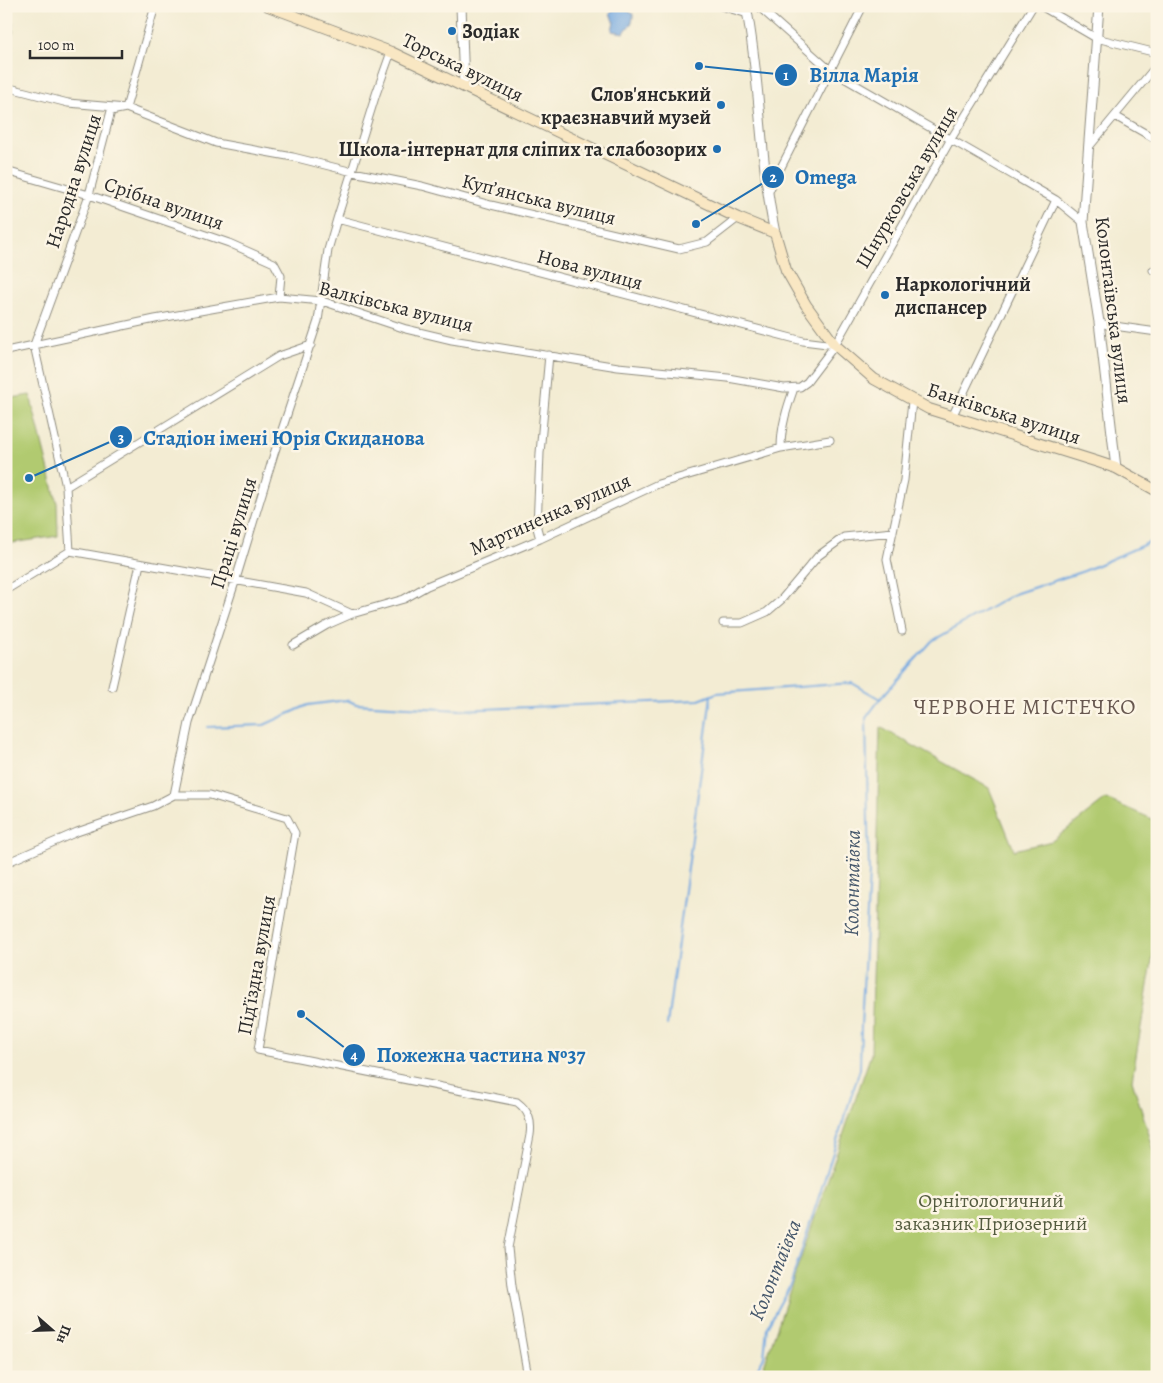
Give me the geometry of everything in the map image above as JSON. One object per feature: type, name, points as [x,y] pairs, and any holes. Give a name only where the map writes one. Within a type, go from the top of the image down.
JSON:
[{"type":"main road","name":"Торська вулиця","points":[[268,6],[391,52],[738,218],[775,233]]},
{"type":"main road","name":"Банківська вулиця","points":[[775,233],[786,270],[806,305],[835,345],[874,378],[929,409],[1116,468],[1157,491]]},
{"type":"street","name":"Народна вулиця","points":[[34,345],[89,194],[111,111],[126,108],[155,6]]},
{"type":"street","points":[[461,6],[464,86]]},
{"type":"street","points":[[721,6],[747,10]]},
{"type":"street","points":[[758,6],[830,70],[1056,200],[1083,222]]},
{"type":"street","points":[[767,196],[863,6]]},
{"type":"street","name":"Шнурковська вулиця","points":[[794,388],[800,387],[807,382],[835,345],[951,139],[1033,6]]},
{"type":"street","points":[[1041,6],[1096,38],[1157,53]]},
{"type":"street","name":"Колонтаївська вулиця","points":[[1099,6],[1083,222],[1099,322],[1116,468]]},
{"type":"street","name":"Банківська вулиця","points":[[747,10],[758,96],[767,196],[775,233]]},
{"type":"street","name":"Праці вулиця","points":[[174,795],[189,724],[318,321],[328,250],[376,94],[391,52]]},
{"type":"street","points":[[1089,148],[1157,65]]},
{"type":"street","name":"Куп’янська вулиця","points":[[6,87],[68,103],[126,108],[216,143],[293,156],[353,172],[422,186],[491,205],[679,249],[707,242],[738,218]]},
{"type":"street","points":[[1115,116],[1157,140]]},
{"type":"street","name":"Срібна вулиця","points":[[6,171],[89,194],[229,243],[274,263],[281,276],[279,297]]},
{"type":"street","points":[[952,417],[1056,200]]},
{"type":"street","name":"Нова вулиця","points":[[337,219],[803,341],[835,345]]},
{"type":"street","name":"Валківська вулиця","points":[[6,351],[154,319],[279,297],[322,301],[406,330],[443,338],[618,367],[728,378],[794,388]]},
{"type":"street","points":[[1099,322],[1107,325],[1157,332]]},
{"type":"street","points":[[66,487],[279,356],[311,344]]},
{"type":"street","points":[[34,345],[66,487],[70,551]]},
{"type":"street","points":[[540,538],[536,528],[540,453],[549,355]]},
{"type":"street","points":[[781,448],[784,420],[794,388]]},
{"type":"street","points":[[902,631],[887,559],[907,464],[912,401]]},
{"type":"street","name":"Мартиненка вулиця","points":[[294,645],[327,625],[352,614],[404,598],[427,586],[540,538],[658,484],[781,448],[830,440]]},
{"type":"street","points":[[723,624],[742,623],[767,612],[781,600],[818,556],[844,537],[893,532]]},
{"type":"street","points":[[6,590],[70,551],[236,579],[306,593],[352,614]]},
{"type":"street","points":[[112,687],[140,564]]},
{"type":"street","points":[[6,863],[77,832],[153,806],[174,795]]},
{"type":"street","name":"Під’їздна вулиця","points":[[174,795],[210,795],[287,818],[295,833],[258,1050],[516,1102],[524,1107],[529,1115],[530,1135],[508,1248],[512,1286],[528,1377]]},
{"type":"green space","points":[[6,15],[12,21],[14,28],[12,36],[6,42]]},
{"type":"green space","points":[[30,395],[57,503],[58,536],[6,544],[6,399]]},
{"type":"green space","name":"Орнiтологичний заказник Приозерний","points":[[880,727],[989,788],[1014,850],[1052,841],[1106,799],[1157,821],[1157,932],[1132,1080],[1157,1160],[1157,1377],[760,1377],[871,1054]]},
{"type":"water","points":[[614,8],[625,8],[633,14],[631,23],[624,33],[612,31],[614,21],[610,14]]},
{"type":"waterway","name":"Колонтаївка","points":[[752,1377],[764,1357],[767,1327],[791,1283],[860,1069],[869,873],[866,718],[880,699],[932,641],[1014,594],[1084,571],[1157,539]]},
{"type":"waterway","points":[[207,727],[264,725],[308,705],[347,700],[356,704],[460,710],[699,700],[717,693],[852,683],[880,699]]},
{"type":"waterway","points":[[667,1025],[711,696]]},
{"type":"place","name":"Зодіак","points":[[452,31]]},
{"type":"place","name":"Вілла Марія","points":[[699,66]]},
{"type":"place","name":"Слов'янський краєзнавчий музей","points":[[721,105]]},
{"type":"place","name":"Школа-інтернат для сліпих та слабозорих","points":[[717,149]]},
{"type":"place","name":"Omega","points":[[696,224]]},
{"type":"place","name":"Наркологічний диспансер","points":[[885,295]]},
{"type":"place","name":"Стадiон імені Юрія Скиданова","points":[[29,478]]},
{"type":"place","name":"Пожежна частина №37","points":[[301,1014]]},
{"type":"district","name":"ЧЕРВОНЕ МІСТЕЧКО","points":[[1025,706]]}]
